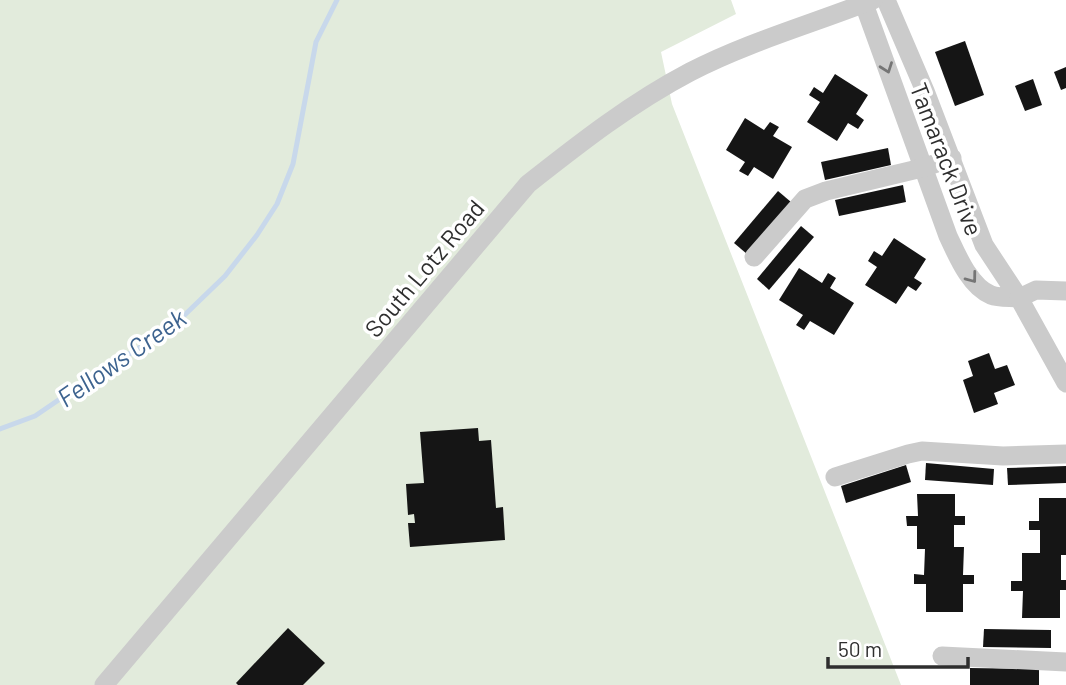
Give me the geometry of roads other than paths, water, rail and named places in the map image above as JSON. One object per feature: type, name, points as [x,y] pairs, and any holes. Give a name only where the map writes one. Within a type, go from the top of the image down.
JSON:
[{"type":"street","name":"Tamarack Drive","points":[[886,0],[925,91],[984,245],[1019,298],[1066,383]]},
{"type":"street","name":"Tamarack Drive","points":[[868,2],[922,168],[948,236],[980,288],[991,295],[1019,298]]},
{"type":"street","name":"South Lotz Road","points":[[104,685],[528,184],[592,133],[659,89],[728,54],[868,2]]},
{"type":"street","points":[[754,257],[805,199],[951,158]]},
{"type":"street","points":[[1019,298],[1035,290],[1066,291]]},
{"type":"street","points":[[835,477],[922,451],[1003,456],[1066,454]]},
{"type":"street","points":[[942,656],[1066,662]]},
{"type":"waterway","name":"Fellows Creek","points":[[0,429],[35,416],[104,369],[169,330],[225,276],[277,204],[293,164],[316,42],[337,0]]}]
